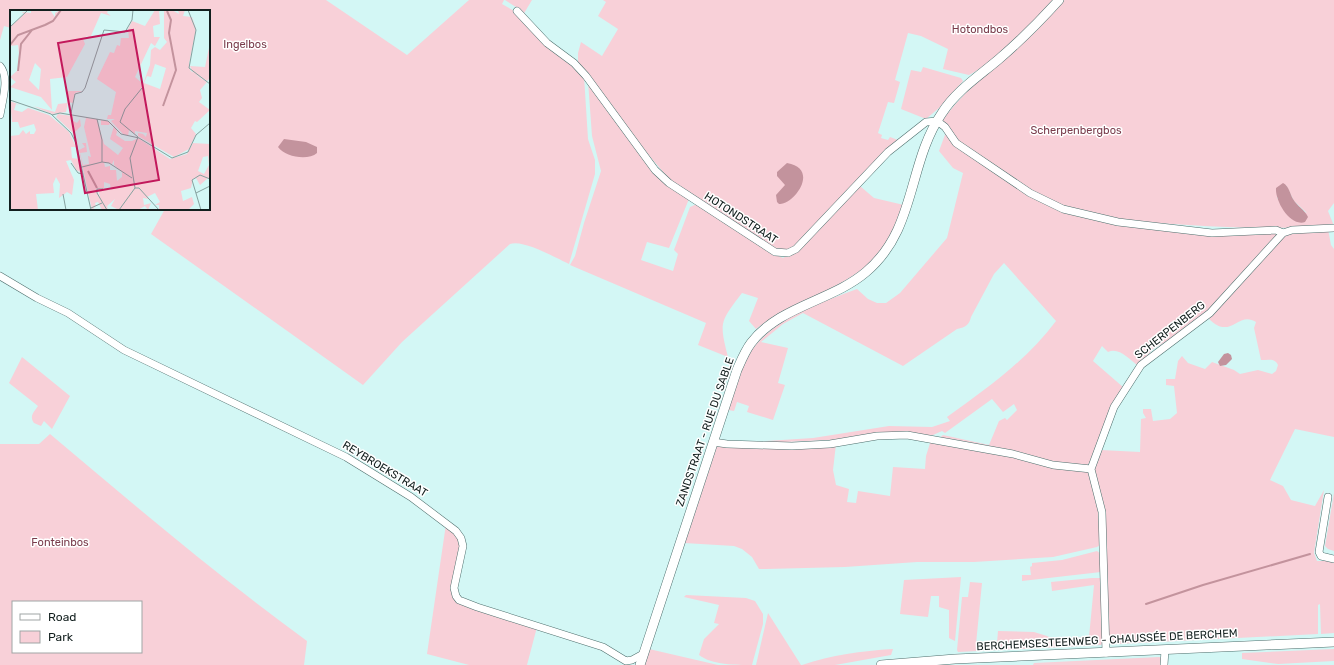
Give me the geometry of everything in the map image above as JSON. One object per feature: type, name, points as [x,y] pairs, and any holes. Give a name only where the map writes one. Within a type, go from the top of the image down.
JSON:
[{"type":"main road","name":"ZANDSTRAAT - RUE DU SABLE","points":[[640,665],[713,442],[739,366],[750,343],[759,334],[792,312],[855,280],[871,268],[889,247],[903,220],[926,143],[952,100],[1016,44],[1059,0]]},
{"type":"main road","name":"BERCHEMSESTEENWEG - CHAUSSÉE DE BERCHEM","points":[[881,665],[956,659],[1334,642]]},
{"type":"street","name":"HOTONDSTRAAT","points":[[516,11],[547,42],[574,63],[586,76],[654,170],[669,183],[767,249],[781,253],[788,253],[796,249],[805,241],[888,152],[926,122],[939,122]]},
{"type":"street","points":[[0,66],[3,70],[5,80],[0,115]]},
{"type":"street","points":[[939,122],[956,143],[1030,193],[1063,209],[1118,222],[1212,233],[1276,230],[1283,233],[1292,230],[1334,228]]},
{"type":"street","name":"SCHERPENBERG","points":[[1091,469],[1114,407],[1141,365],[1210,313],[1283,233]]},
{"type":"street","name":"REYBROEKSTRAAT","points":[[0,276],[58,308],[124,350],[346,458],[388,482],[427,508],[456,531],[463,543],[454,588],[456,596],[459,600],[603,647],[624,663],[643,654]]},
{"type":"street","points":[[713,442],[727,444],[792,446],[830,444],[877,436],[907,435],[1013,454],[1053,465],[1091,469],[1102,512],[1106,653]]},
{"type":"street","points":[[1328,497],[1319,552],[1321,556],[1334,559]]},
{"type":"street","points":[[1164,665],[1166,650]]},
{"type":"green space","name":"Ingelbos","points":[[0,0],[326,0],[407,55],[469,0],[504,0],[502,4],[516,12],[584,76],[588,139],[595,160],[595,174],[569,264],[523,244],[510,244],[402,342],[363,385],[151,234],[164,210],[210,210],[210,10],[10,10],[10,28],[4,26],[0,40]]},
{"type":"green space","points":[[505,0],[532,0],[523,15],[519,9]]},
{"type":"green space","name":"Hotondbos","points":[[603,0],[1053,0],[1025,30],[1002,51],[969,75],[943,69],[948,49],[921,36],[908,33],[895,80],[900,82],[894,103],[888,102],[878,133],[882,135],[881,138],[888,140],[890,137],[898,140],[806,238],[790,250],[779,251],[670,180],[646,152],[578,62],[578,53],[581,42],[602,56],[618,29],[598,16],[606,2]]},
{"type":"green space","name":"Scherpenbergbos","points":[[1064,0],[1334,0],[1334,203],[1328,211],[1334,226],[1287,228],[1239,227],[1144,222],[1198,235],[1276,232],[1278,234],[1204,316],[1176,336],[1153,349],[1138,366],[1120,352],[1108,352],[1102,346],[1093,361],[1123,387],[1116,397],[1090,462],[1084,469],[1089,473],[1100,506],[1100,545],[1097,547],[1053,557],[974,562],[917,562],[845,567],[759,569],[752,557],[742,549],[734,546],[684,543],[717,445],[836,444],[833,470],[836,485],[849,489],[847,502],[856,503],[858,491],[890,496],[893,467],[925,469],[926,456],[931,440],[938,439],[943,435],[989,445],[999,421],[1005,418],[1007,420],[1017,410],[1014,404],[1003,412],[992,399],[945,433],[942,431],[933,435],[765,443],[766,441],[813,438],[889,426],[932,427],[950,421],[947,417],[991,385],[1019,361],[1045,335],[1056,321],[1004,263],[994,274],[968,324],[957,329],[903,366],[803,313],[783,324],[761,342],[788,348],[778,383],[785,385],[773,420],[747,412],[749,406],[737,402],[734,411],[728,410],[743,366],[752,350],[763,337],[776,326],[824,301],[857,289],[868,299],[877,303],[886,303],[900,293],[947,238],[963,173],[953,168],[939,151],[946,132],[940,124],[959,100],[980,79],[1046,21]],"holes":[[[1286,185],[1294,201],[1307,213],[1280,201],[1277,198]]]},
{"type":"green space","points":[[923,67],[961,78],[963,81],[939,108],[926,119],[901,109],[911,70],[921,72]]},
{"type":"green space","points":[[588,81],[640,152],[689,199],[669,248],[647,242],[641,260],[673,271],[678,254],[674,250],[690,207],[697,204],[772,253],[783,258],[790,254],[860,186],[874,198],[904,205],[891,237],[884,249],[879,254],[851,277],[787,310],[756,329],[749,321],[758,298],[742,293],[729,310],[723,323],[723,336],[728,357],[698,345],[706,323],[570,265],[575,256],[601,171],[592,136]]},
{"type":"green space","points":[[1328,229],[1331,245],[1334,249],[1334,437],[1295,429],[1270,480],[1283,486],[1291,500],[1315,506],[1324,490],[1314,553],[1317,561],[1334,561],[1334,633],[1321,634],[1320,604],[1318,605],[1318,634],[1117,644],[1109,637],[1105,581],[1104,510],[1094,468],[1101,450],[1140,452],[1141,419],[1146,418],[1143,413],[1143,409],[1151,409],[1153,421],[1170,419],[1177,413],[1174,386],[1166,385],[1166,379],[1175,379],[1178,361],[1182,356],[1188,363],[1205,369],[1212,362],[1234,370],[1240,374],[1258,370],[1272,374],[1276,371],[1278,365],[1275,361],[1261,360],[1254,328],[1256,322],[1250,319],[1223,327],[1217,325],[1209,319],[1282,234]]},
{"type":"green space","points":[[22,357],[70,396],[52,429],[44,421],[41,426],[34,423],[32,416],[38,406],[9,383]]},
{"type":"green space","name":"Fonteinbos","points":[[50,434],[209,566],[307,641],[304,665],[0,665],[0,444],[39,444]]},
{"type":"green space","points":[[1334,493],[1334,551],[1325,546]]},
{"type":"green space","points":[[446,524],[455,532],[460,542],[452,594],[537,627],[527,665],[469,665],[427,654]]},
{"type":"green space","points":[[1097,551],[1101,554],[1101,572],[1022,581],[1022,575],[1031,575],[1030,567],[1032,566],[1032,563],[1062,560]]},
{"type":"green space","points":[[961,577],[955,641],[949,638],[949,610],[939,607],[939,596],[931,596],[928,617],[900,614],[904,580]]},
{"type":"green space","points":[[1101,578],[1103,642],[1101,645],[958,652],[962,597],[968,597],[970,582],[982,583],[976,644],[997,643],[998,631],[1034,632],[1053,639],[1089,637],[1094,585],[1052,591],[1051,582]]},
{"type":"green space","points":[[686,595],[746,598],[755,601],[763,614],[763,624],[752,665],[717,663],[699,655],[704,639],[719,624],[714,623],[719,605],[684,597]]},
{"type":"green space","points":[[768,613],[801,665],[756,665]]},
{"type":"green space","points":[[649,649],[718,665],[644,665]]},
{"type":"green space","points":[[893,649],[891,655],[835,665],[802,665],[847,654]]},
{"type":"green space","points":[[1334,649],[1334,661],[1278,664],[1242,659],[1242,653]]},
{"type":"green space","points":[[1162,658],[1162,665],[1033,665],[1034,663]]},
{"type":"shaded area","points":[[284,139],[306,142],[317,147],[317,153],[308,157],[297,157],[286,153],[278,147]]},
{"type":"shaded area","points":[[787,163],[797,167],[802,172],[803,179],[797,193],[785,203],[779,204],[777,202],[776,195],[785,185],[777,176],[777,172]]},
{"type":"shaded area","points":[[1283,183],[1307,215],[1308,217],[1305,222],[1299,223],[1294,221],[1284,212],[1276,193],[1276,188]]},
{"type":"shaded area","points":[[1228,353],[1231,355],[1232,359],[1226,365],[1220,366],[1218,362],[1224,354]]},
{"type":"waterway","points":[[1146,604],[1203,585],[1310,554]]}]
